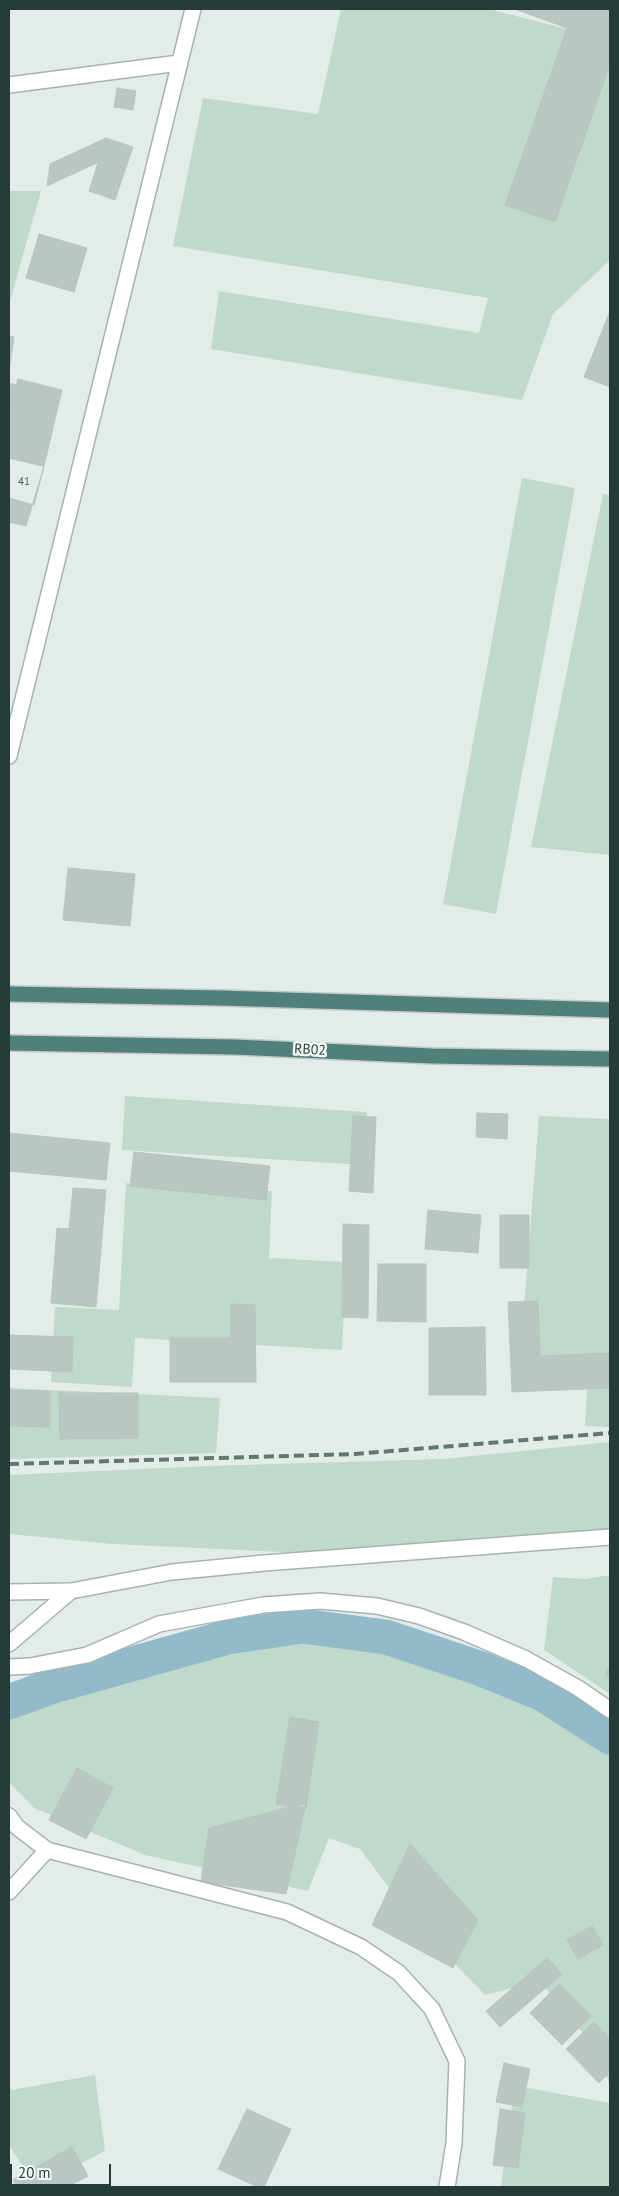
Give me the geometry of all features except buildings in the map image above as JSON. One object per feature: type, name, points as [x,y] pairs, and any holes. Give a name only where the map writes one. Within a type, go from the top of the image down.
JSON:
[{"type":"highway","points":[[9,994],[610,1010]]},
{"type":"highway","name":"RB02","points":[[9,1042],[235,1047],[432,1056],[610,1059]]},
{"type":"street","points":[[9,756],[179,63],[194,9]]},
{"type":"street","points":[[9,86],[179,63]]},
{"type":"street","points":[[9,1592],[71,1591],[172,1572],[264,1563],[610,1537]]},
{"type":"street","points":[[9,1644],[71,1591]]},
{"type":"street","points":[[9,1667],[30,1666],[87,1654],[159,1624],[263,1606],[320,1601],[377,1606],[420,1616],[464,1632],[526,1659],[578,1688],[610,1710]]},
{"type":"street","points":[[9,1816],[17,1827],[47,1850],[287,1912],[361,1947],[399,1974],[432,2009],[457,2061],[454,2143],[447,2187]]},
{"type":"street","points":[[9,1892],[47,1850]]},
{"type":"green space","points":[[341,9],[489,9],[610,40],[610,260],[553,314],[522,400],[211,349],[219,291],[479,333],[488,298],[173,246],[203,98],[318,114]]},
{"type":"green space","points":[[9,191],[41,191],[9,305]]},
{"type":"green space","points":[[522,478],[575,488],[496,914],[443,904]]},
{"type":"green space","points":[[603,494],[610,495],[610,855],[531,847]]},
{"type":"green space","points":[[125,1096],[367,1112],[364,1165],[122,1150]]},
{"type":"green space","points":[[539,1116],[610,1119],[610,1427],[585,1426],[588,1376],[519,1372]]},
{"type":"green space","points":[[126,1183],[272,1191],[269,1258],[346,1262],[342,1350],[135,1338],[132,1387],[51,1382],[55,1307],[119,1310]]},
{"type":"green space","points":[[9,1388],[220,1398],[216,1453],[9,1459]]},
{"type":"green space","points":[[610,1442],[610,1530],[346,1555],[113,1544],[9,1534],[9,1475],[208,1466],[444,1459]]},
{"type":"green space","points":[[610,1575],[610,1694],[544,1650],[553,1577],[586,1579]]},
{"type":"green space","points":[[300,1639],[385,1646],[479,1677],[540,1705],[610,1748],[610,2087],[600,2054],[540,1981],[485,1995],[414,1921],[360,1849],[329,1838],[308,1891],[145,1855],[34,1808],[9,1782],[9,1711],[227,1648]]},
{"type":"green space","points":[[95,2075],[105,2151],[36,2187],[9,2145],[9,2085],[12,2090]]},
{"type":"green space","points":[[517,2086],[610,2103],[610,2187],[501,2187],[509,2120]]},
{"type":"waterway","points":[[9,1702],[50,1687],[228,1637],[302,1626],[386,1637],[482,1669],[543,1694],[610,1737]]},
{"type":"railway","points":[[9,1464],[355,1454],[610,1433]]}]
